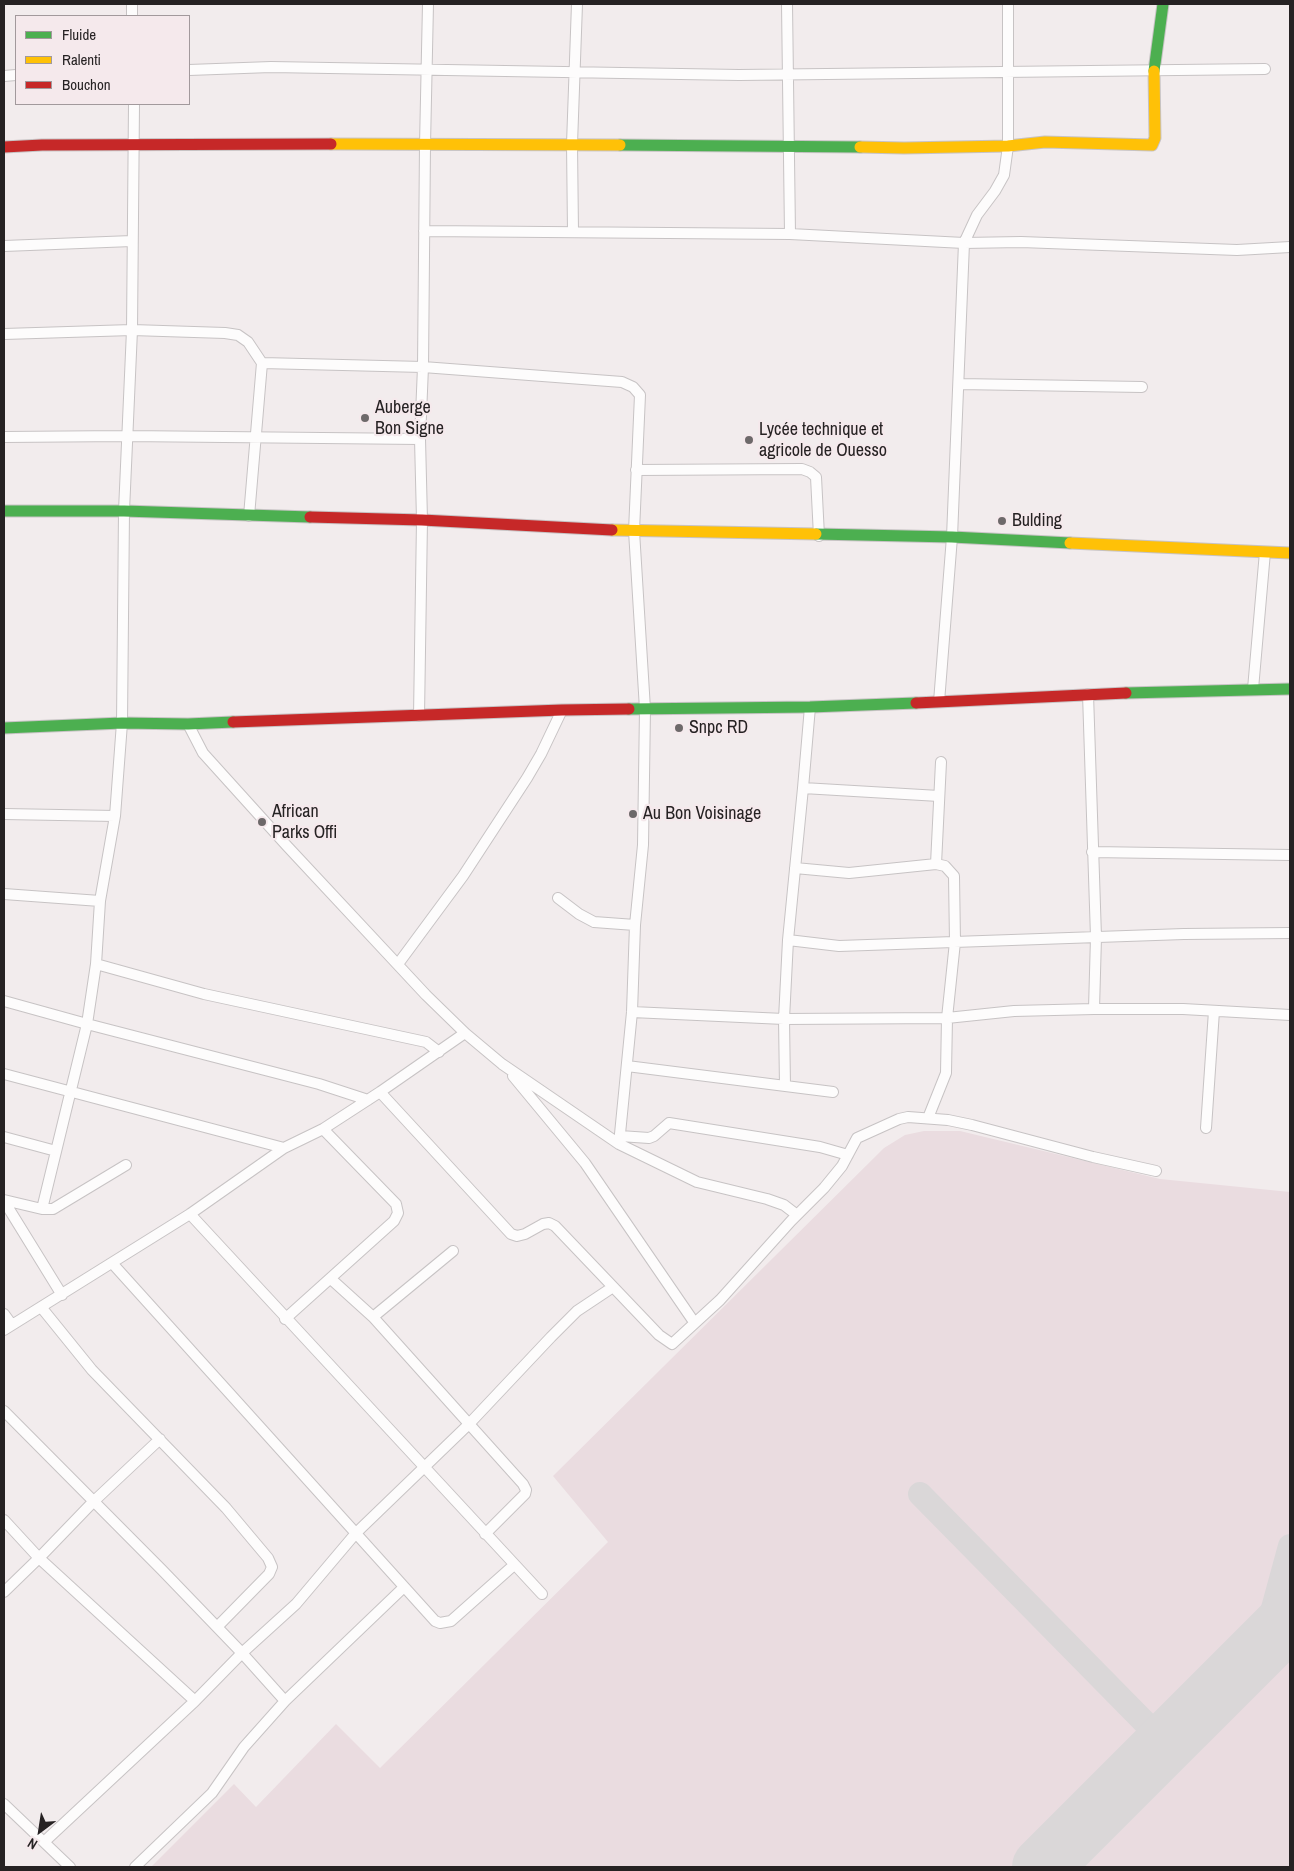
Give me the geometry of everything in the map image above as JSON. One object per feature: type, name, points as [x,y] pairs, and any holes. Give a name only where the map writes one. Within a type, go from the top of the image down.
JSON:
[{"type":"main road","points":[[4,147],[280,143],[789,145],[904,148],[1008,146],[1045,142],[1146,146],[1152,145],[1155,138],[1154,70],[1163,4]]},
{"type":"main road","points":[[4,511],[124,511],[422,520],[634,531],[819,536],[952,537],[1290,553]]},
{"type":"main road","points":[[4,728],[122,723],[188,724],[562,710],[810,707],[1088,694],[1290,688]]},
{"type":"street","points":[[419,716],[422,520],[420,439],[423,367],[428,4]]},
{"type":"street","points":[[573,232],[572,144],[577,4]]},
{"type":"street","points":[[787,4],[790,234]]},
{"type":"street","points":[[939,702],[952,537],[964,243],[977,215],[1000,184],[1004,175],[1008,146],[1008,4]]},
{"type":"street","points":[[190,70],[272,67],[788,75],[1266,69]]},
{"type":"street","points":[[42,1209],[87,1024],[96,964],[100,900],[115,816],[122,723],[124,511],[132,330],[134,105]]},
{"type":"street","points":[[424,231],[790,234],[964,243],[1031,242],[1237,250],[1290,248]]},
{"type":"street","points":[[4,246],[132,241]]},
{"type":"street","points":[[4,334],[132,330],[225,333],[238,335],[248,342],[262,363],[249,516]]},
{"type":"street","points":[[262,363],[423,367],[622,382],[633,387],[640,395],[634,531],[645,709],[643,845],[635,925],[632,1012],[619,1140]]},
{"type":"street","points":[[959,384],[1142,387]]},
{"type":"street","points":[[4,437],[126,436],[420,439]]},
{"type":"street","points":[[636,470],[802,469],[816,477],[819,536]]},
{"type":"street","points":[[1252,689],[1265,552]]},
{"type":"street","points":[[1088,694],[1096,937],[1094,1008]]},
{"type":"street","points":[[785,1086],[784,1019],[788,940],[810,707]]},
{"type":"street","points":[[398,964],[463,876],[527,778],[562,710]]},
{"type":"street","points":[[188,724],[206,757],[398,964],[465,1033],[502,1064],[619,1140],[697,1182],[768,1198],[796,1215]]},
{"type":"street","points":[[936,864],[941,762]]},
{"type":"street","points":[[803,788],[939,796]]},
{"type":"street","points":[[4,814],[115,816]]},
{"type":"street","points":[[1092,852],[1290,856]]},
{"type":"street","points":[[795,868],[849,874],[936,864],[945,866],[954,876],[955,942],[947,1018],[946,1073],[928,1118]]},
{"type":"street","points":[[4,894],[100,900]]},
{"type":"street","points":[[558,898],[579,914],[594,922],[635,925]]},
{"type":"street","points":[[788,940],[830,946],[1184,934],[1290,933]]},
{"type":"street","points":[[96,964],[204,994],[426,1042],[439,1052]]},
{"type":"street","points":[[4,1001],[319,1084],[368,1100]]},
{"type":"street","points":[[632,1012],[784,1019],[947,1018],[1014,1011],[1094,1008],[1183,1009],[1290,1014]]},
{"type":"street","points":[[1206,1128],[1214,1011]]},
{"type":"street","points":[[4,1314],[8,1328],[190,1214],[284,1148],[323,1129],[368,1100],[465,1033]]},
{"type":"street","points":[[502,1064],[585,1162],[694,1322]]},
{"type":"street","points":[[627,1066],[833,1092]]},
{"type":"street","points":[[4,1074],[284,1148]]},
{"type":"street","points":[[380,1092],[510,1234],[517,1236],[525,1234],[543,1224],[549,1223],[555,1226],[659,1335],[668,1342],[674,1343],[694,1322],[720,1300],[796,1215],[824,1188],[842,1166],[852,1144],[863,1134],[908,1117],[948,1120],[998,1130],[1093,1157],[1156,1171]]},
{"type":"street","points":[[619,1140],[649,1138],[669,1123],[820,1147],[848,1155]]},
{"type":"street","points":[[285,1319],[394,1221],[398,1213],[396,1204],[323,1129]]},
{"type":"street","points":[[4,1137],[56,1151]]},
{"type":"street","points":[[4,1200],[42,1209],[53,1209],[126,1165]]},
{"type":"street","points":[[4,1200],[62,1294]]},
{"type":"street","points":[[190,1214],[423,1468],[542,1594]]},
{"type":"street","points":[[373,1317],[452,1251]]},
{"type":"street","points":[[112,1263],[356,1532],[403,1588],[434,1621],[445,1623],[451,1620],[514,1565]]},
{"type":"street","points":[[331,1279],[373,1317],[526,1490],[525,1494],[485,1534]]},
{"type":"street","points":[[44,1842],[196,1701],[242,1653],[301,1598],[356,1532],[469,1424],[524,1364],[570,1318],[613,1287]]},
{"type":"street","points":[[41,1307],[92,1370],[226,1508],[268,1558],[272,1567],[269,1574],[217,1627]]},
{"type":"street","points":[[4,1411],[217,1627],[285,1701]]},
{"type":"street","points":[[4,1592],[40,1558],[93,1502],[160,1439]]},
{"type":"street","points":[[4,1521],[40,1558],[196,1701]]},
{"type":"street","points":[[135,1867],[203,1802],[244,1747],[285,1701],[403,1588]]},
{"type":"street","points":[[4,1804],[70,1867]]},
{"type":"shaded area","points":[[924,1131],[960,1131],[1160,1179],[1290,1192],[1290,1867],[151,1867],[234,1784],[256,1807],[336,1724],[380,1768],[608,1542],[553,1476],[884,1148],[905,1135]]},
{"type":"taxiway","points":[[920,1494],[1166,1744]]},
{"type":"taxiway","points":[[1257,1653],[1266,1634],[1290,1546]]},
{"type":"runway","points":[[1042,1867],[1290,1619]]},
{"type":"traffic: fast","points":[[1154,71],[1163,4]]},
{"type":"traffic: fast","points":[[620,145],[860,147]]},
{"type":"traffic: fast","points":[[4,511],[124,511],[310,517]]},
{"type":"traffic: fast","points":[[816,534],[952,537],[1070,543]]},
{"type":"traffic: fast","points":[[1126,693],[1290,689]]},
{"type":"traffic: fast","points":[[629,709],[810,707],[916,703]]},
{"type":"traffic: fast","points":[[4,728],[122,723],[188,724],[233,722]]},
{"type":"traffic: slow","points":[[860,147],[1008,146],[1045,142],[1152,145],[1155,138],[1154,71]]},
{"type":"traffic: slow","points":[[331,144],[620,145]]},
{"type":"traffic: slow","points":[[612,530],[816,534]]},
{"type":"traffic: slow","points":[[1070,543],[1290,553]]},
{"type":"traffic: jam","points":[[4,147],[42,145],[331,144]]},
{"type":"traffic: jam","points":[[310,517],[422,520],[612,530]]},
{"type":"traffic: jam","points":[[916,703],[1126,693]]},
{"type":"traffic: jam","points":[[233,722],[629,709]]},
{"type":"place","name":"Auberge Bon Signe","points":[[365,418]]},
{"type":"place","name":"Lycée technique et agricole de Ouesso","points":[[749,440]]},
{"type":"place","name":"Bulding","points":[[1002,521]]},
{"type":"place","name":"Snpc RD","points":[[679,728]]},
{"type":"place","name":"Au Bon Voisinage","points":[[633,814]]},
{"type":"place","name":"African Parks Offi","points":[[262,822]]}]
